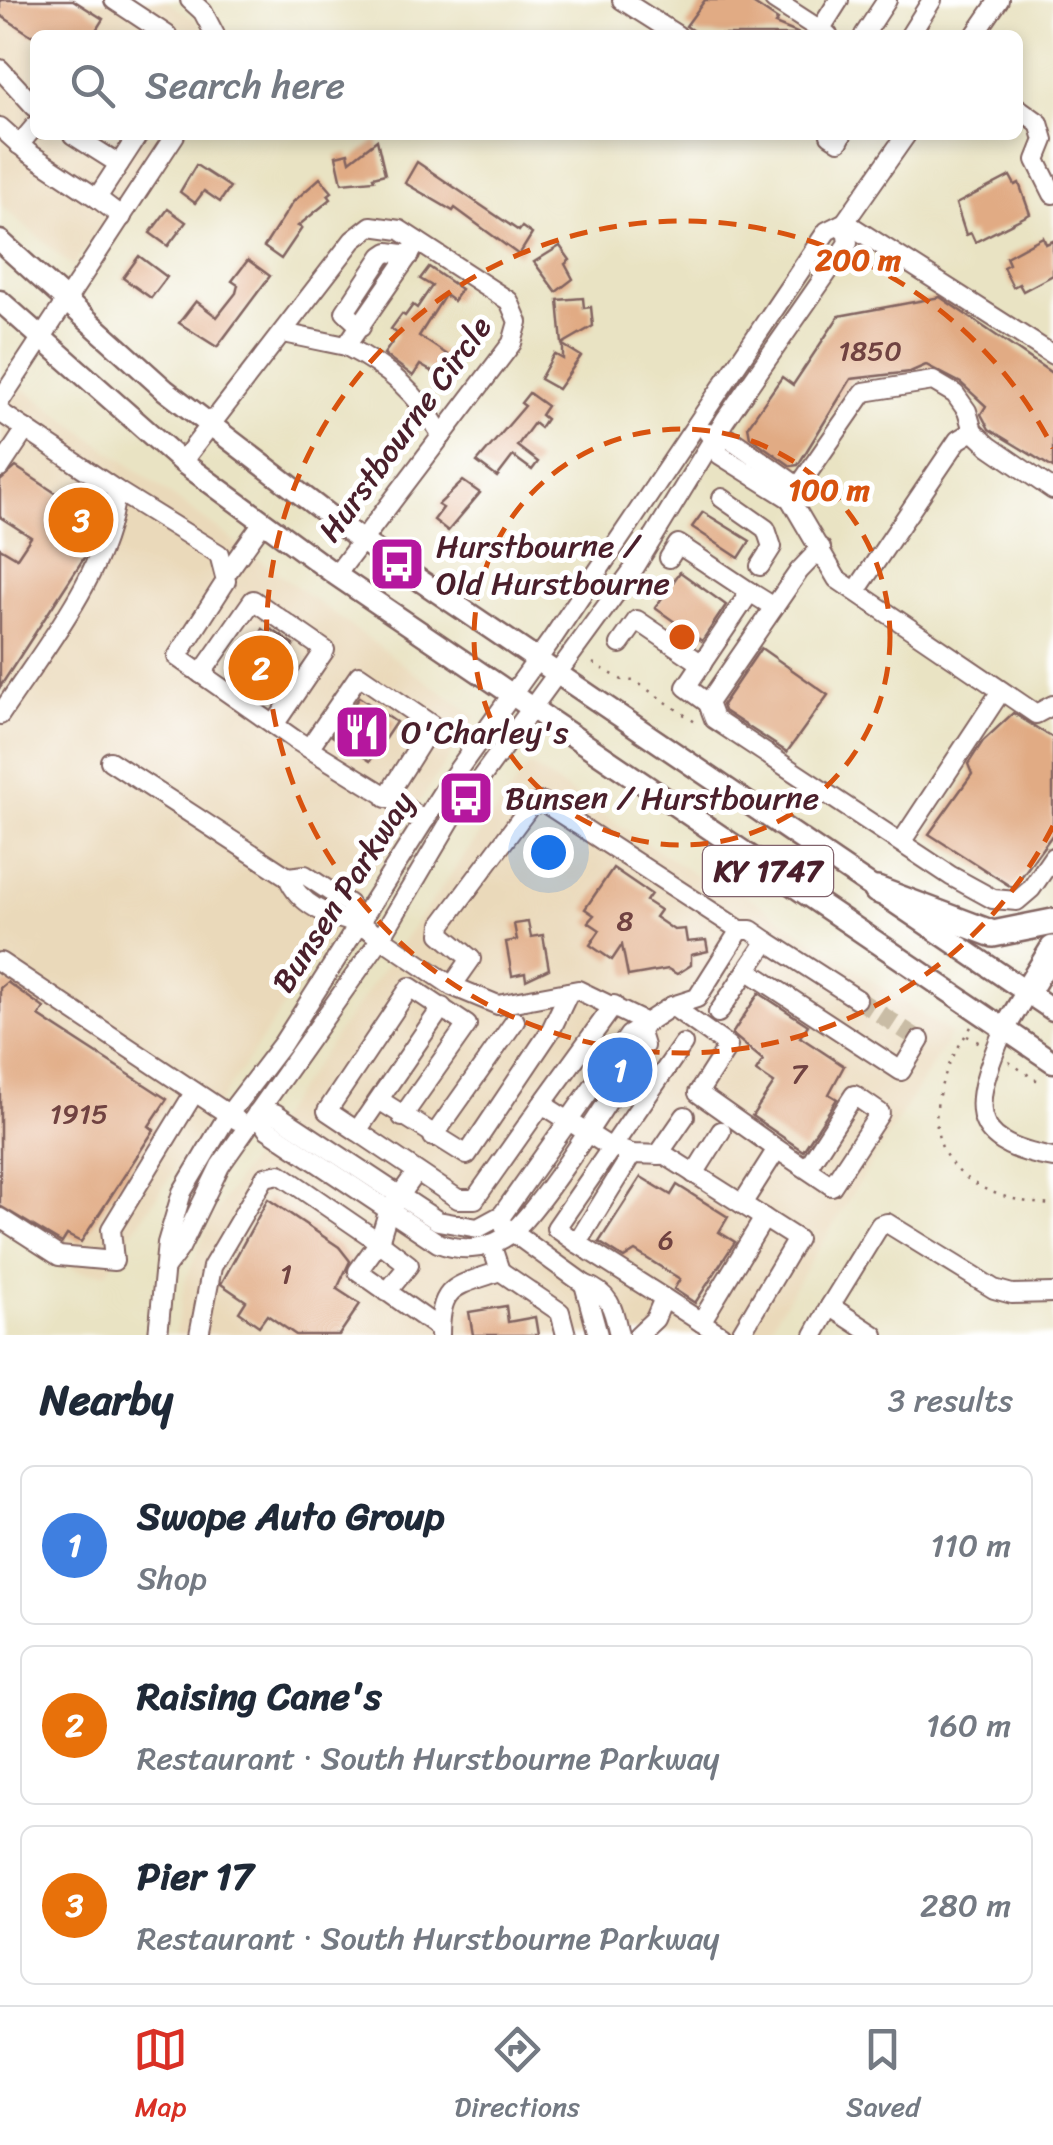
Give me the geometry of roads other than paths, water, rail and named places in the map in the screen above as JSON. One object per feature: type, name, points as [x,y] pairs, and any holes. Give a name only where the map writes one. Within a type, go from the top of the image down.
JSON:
[{"type":"highway","points":[[877,890],[993,934],[1053,922]]},
{"type":"highway","points":[[1026,993],[1053,949]]},
{"type":"main road","name":"KY 1747","points":[[0,240],[67,304],[210,426],[362,541],[1053,1010]]},
{"type":"main road","name":"KY 1747","points":[[0,301],[182,462],[336,575],[1053,1062]]},
{"type":"main road","points":[[1003,1030],[1026,993]]},
{"type":"street","points":[[114,0],[159,30]]},
{"type":"street","points":[[190,0],[203,12],[212,30]]},
{"type":"street","points":[[622,0],[669,30]]},
{"type":"street","points":[[774,0],[795,6],[822,30]]},
{"type":"street","points":[[825,30],[839,0]]},
{"type":"street","points":[[867,30],[888,0]]},
{"type":"street","points":[[913,30],[932,0]]},
{"type":"street","points":[[978,30],[999,0]]},
{"type":"street","points":[[0,69],[30,102]]},
{"type":"street","points":[[1023,111],[1046,126],[1036,160],[1053,194]]},
{"type":"street","points":[[0,127],[122,218]]},
{"type":"street","points":[[19,144],[30,132]]},
{"type":"street","points":[[82,140],[119,164]]},
{"type":"street","points":[[97,198],[135,140]]},
{"type":"street","points":[[172,140],[0,402],[26,429],[219,554],[226,574]]},
{"type":"street","name":"Bunsen Parkway","points":[[158,1335],[166,1243],[182,1192],[228,1115],[282,1043],[425,820],[826,230],[845,222],[902,140]]},
{"type":"street","points":[[845,222],[1053,355]]},
{"type":"street","name":"Bunsen Parkway","points":[[165,1268],[180,1248],[207,1187],[382,938],[454,816],[635,567],[714,438],[848,243],[845,222]]},
{"type":"street","name":"Hurstbourne Circle","points":[[182,462],[361,232],[384,225],[414,248],[509,301],[518,322],[512,343],[336,575]]},
{"type":"street","points":[[346,346],[414,248]]},
{"type":"street","points":[[283,333],[346,346],[389,369],[428,412],[442,436]]},
{"type":"street","points":[[795,493],[864,392],[933,381],[954,394],[967,410],[974,432],[1053,490]]},
{"type":"street","points":[[695,425],[714,438],[720,455],[795,493],[837,578],[1036,714],[1053,706]]},
{"type":"street","points":[[0,468],[26,429]]},
{"type":"street","points":[[856,591],[958,440],[974,432]]},
{"type":"street","points":[[0,714],[95,562],[114,513],[116,490]]},
{"type":"street","points":[[722,498],[766,529],[772,546],[762,562],[796,576]]},
{"type":"street","points":[[263,522],[226,574],[220,592],[177,658],[309,748],[425,820]]},
{"type":"street","points":[[669,558],[678,544],[774,607]]},
{"type":"street","points":[[708,703],[796,576],[821,548]]},
{"type":"street","points":[[750,592],[686,688],[708,703],[714,719],[992,899],[1016,901],[1031,889],[1053,857]]},
{"type":"street","points":[[202,674],[253,600],[324,650],[274,725]]},
{"type":"street","points":[[620,644],[637,620],[702,664]]},
{"type":"street","points":[[309,748],[359,675],[432,725],[386,798]]},
{"type":"street","points":[[902,842],[1001,690]]},
{"type":"street","points":[[110,761],[288,877],[304,875],[349,904],[359,923],[452,986],[498,1005],[568,992],[591,993],[643,1028],[644,1046],[556,1228],[721,1335]]},
{"type":"street","points":[[452,986],[471,958],[441,934],[442,924],[531,804],[543,802],[740,930],[751,930],[857,999]]},
{"type":"street","points":[[256,1119],[266,1130],[332,1174],[393,1204],[460,1228],[478,1228],[496,1219],[629,1035],[672,1006],[697,998],[740,930]]},
{"type":"street","points":[[708,1032],[768,941]]},
{"type":"street","points":[[0,962],[228,1115],[256,1119],[275,1113],[344,1158],[393,1204],[451,1248],[491,1244],[512,1233],[602,1138],[683,1044]]},
{"type":"street","points":[[747,970],[901,1070],[920,1040]]},
{"type":"street","points":[[402,1117],[467,1025],[410,987],[327,1111],[458,1200],[475,1199],[614,1006]]},
{"type":"street","points":[[378,1100],[432,1137],[467,1154],[551,1030],[568,992]]},
{"type":"street","points":[[697,998],[718,1013]]},
{"type":"street","points":[[672,1006],[728,1046],[698,1092],[832,1186],[880,1113],[854,1096],[807,1168]]},
{"type":"street","points":[[357,1131],[442,1007]]},
{"type":"street","points":[[432,1137],[515,1021]]},
{"type":"street","points":[[1003,1030],[981,1087],[982,1118],[988,1132],[1002,1143],[1053,1158]]},
{"type":"street","points":[[0,1218],[59,1256],[114,1261],[111,1229],[194,1093]]},
{"type":"street","points":[[542,1104],[632,1154],[658,1155],[798,1239],[740,1335]]},
{"type":"street","points":[[658,1155],[685,1116]]},
{"type":"street","points":[[694,1174],[721,1131]]},
{"type":"street","points":[[742,1204],[777,1149]]},
{"type":"street","points":[[577,1242],[632,1154]]},
{"type":"street","points":[[332,1174],[344,1158]]},
{"type":"street","points":[[416,1173],[393,1204],[379,1242],[358,1271],[440,1332]]},
{"type":"street","points":[[199,1335],[212,1266],[264,1177],[280,1174],[410,1265],[388,1292]]},
{"type":"street","points":[[700,1322],[764,1218]]},
{"type":"street","points":[[496,1219],[584,1284],[604,1291],[612,1305],[619,1335]]},
{"type":"street","points":[[814,1335],[880,1225],[887,1223],[994,1289],[1012,1294],[1053,1294]]},
{"type":"street","points":[[491,1244],[500,1271],[560,1312],[566,1335]]},
{"type":"street","points":[[440,1332],[442,1299],[451,1288],[500,1271]]},
{"type":"street","points":[[584,1284],[598,1335]]},
{"type":"street","points":[[638,1335],[655,1319],[664,1298]]},
{"type":"street","points":[[830,1306],[874,1335]]},
{"type":"tunnel","points":[[857,999],[920,1040]]},
{"type":"place","name":"Pier 17","points":[[81,520]]},
{"type":"place","name":"Hurstbourne / Old Hurstbourne","points":[[397,564]]},
{"type":"place","name":"Raising Cane's","points":[[261,668]]},
{"type":"place","name":"O'Charley's","points":[[362,732]]},
{"type":"place","name":"Bunsen / Hurstbourne","points":[[466,798]]},
{"type":"place","name":"Swope Auto Group","points":[[620,1070]]}]
